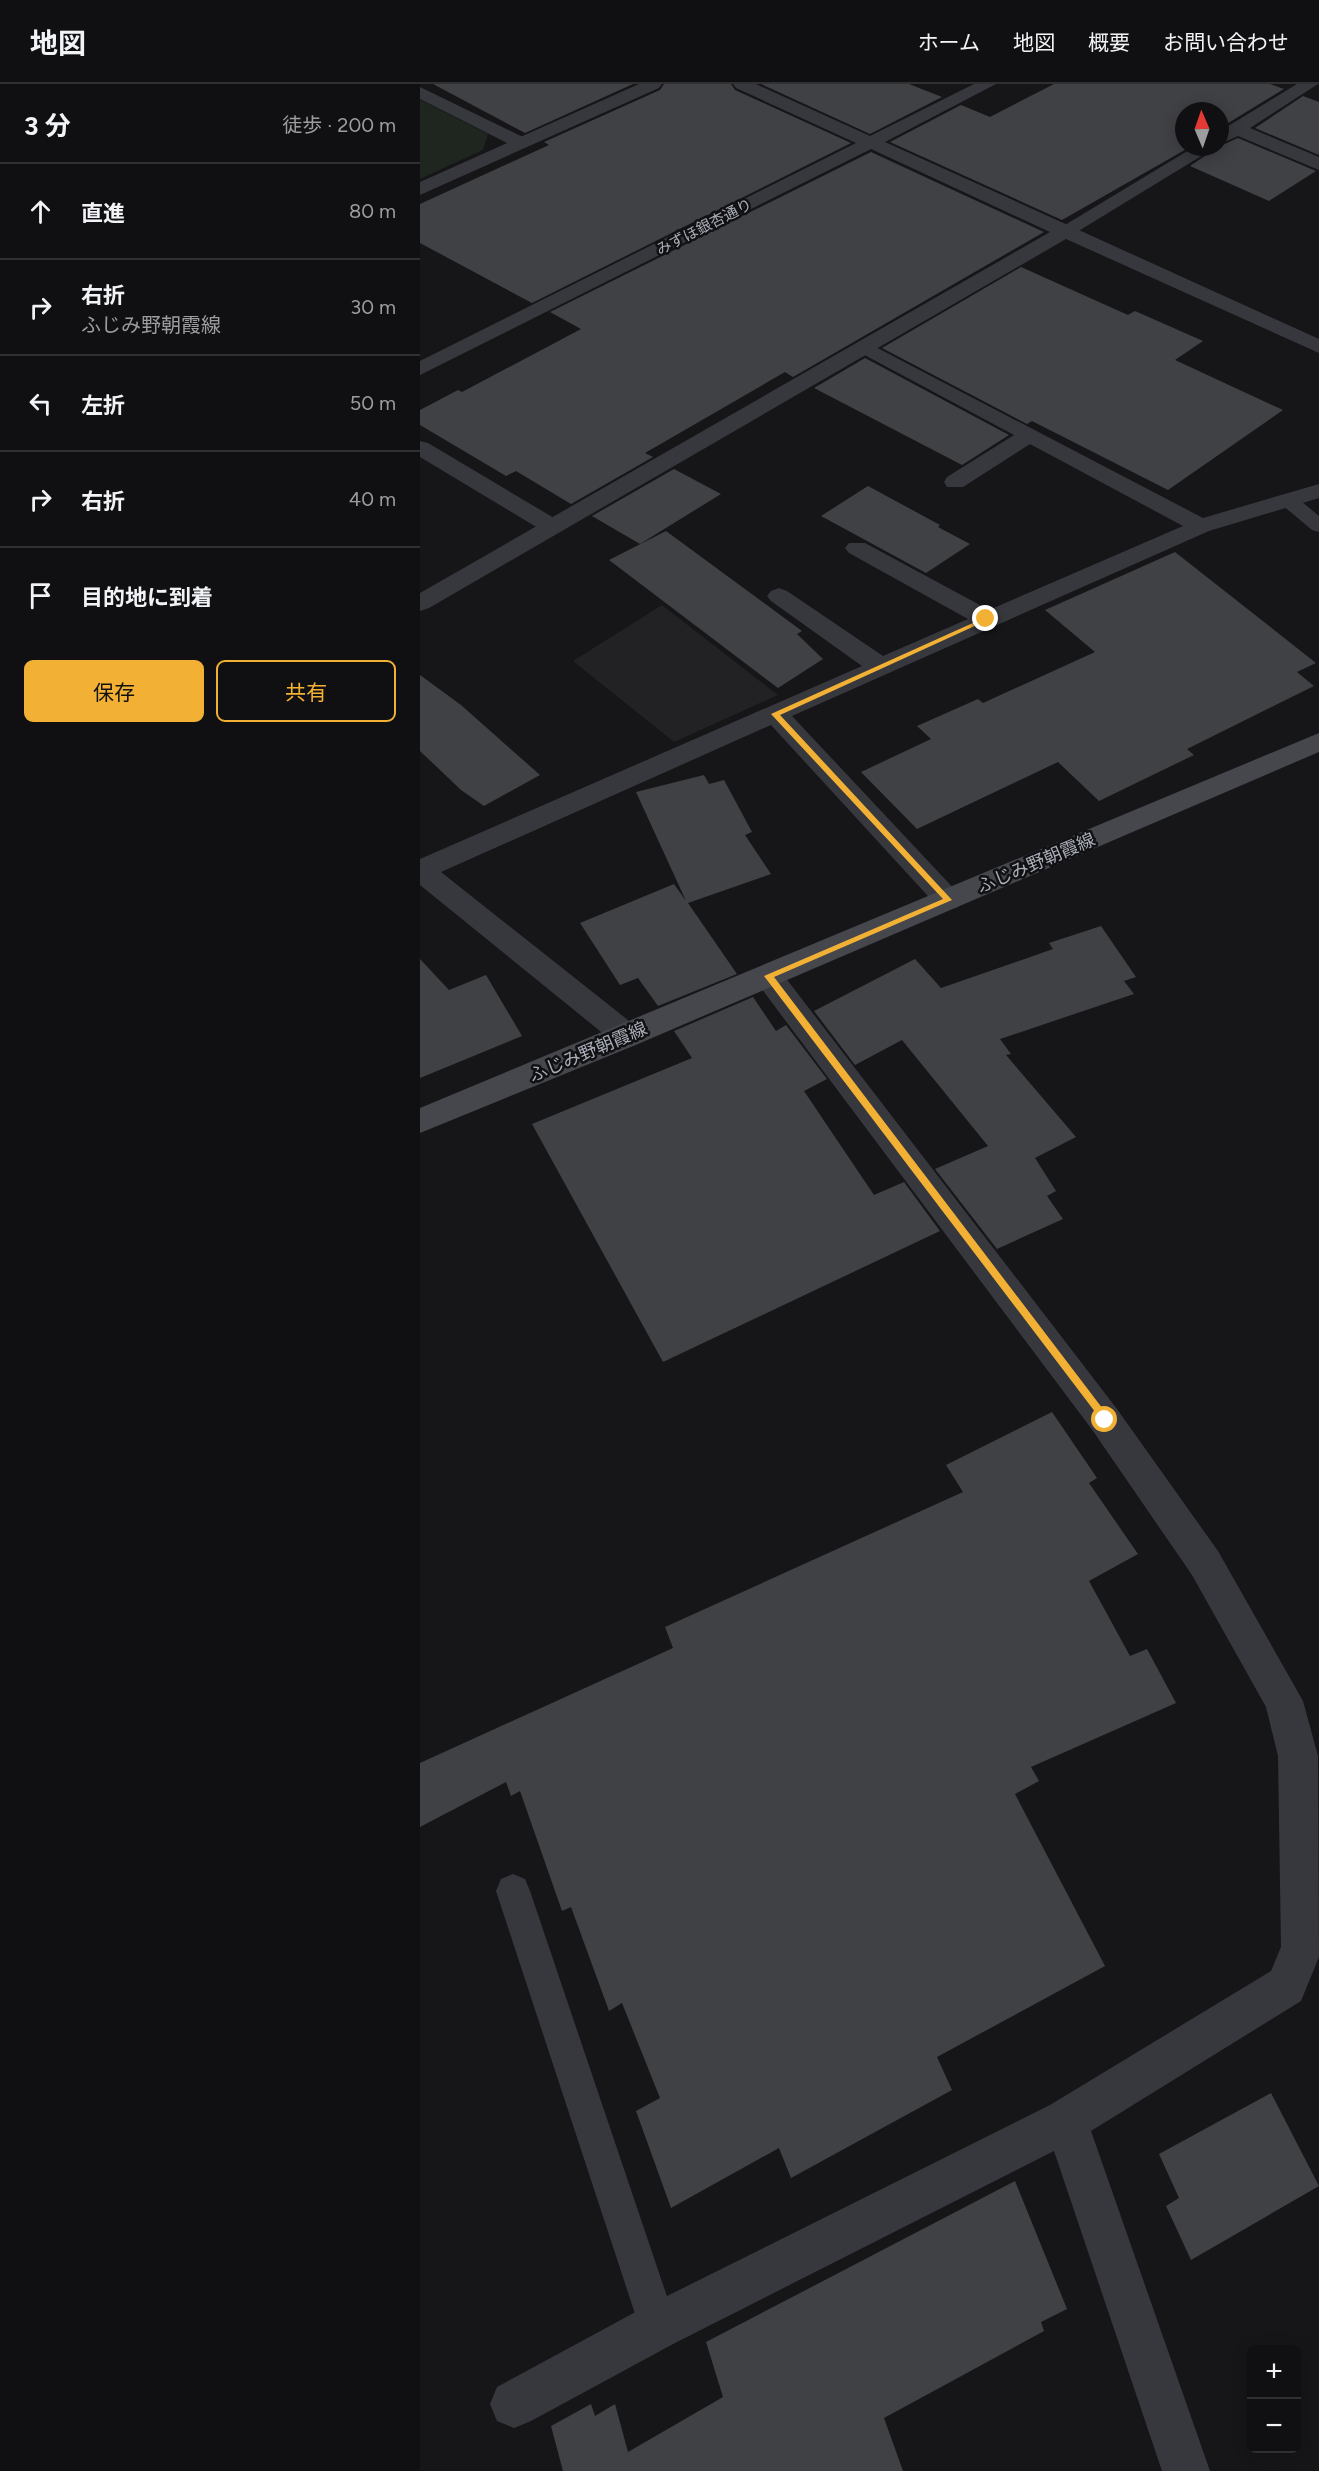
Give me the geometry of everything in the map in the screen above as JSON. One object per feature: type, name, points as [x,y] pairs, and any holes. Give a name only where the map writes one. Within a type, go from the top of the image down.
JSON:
[{"type":"main road","name":"ふじみ野朝霞線","points":[[420,1121],[627,1036],[1319,742]]},
{"type":"street","points":[[420,189],[653,84]]},
{"type":"street","points":[[742,84],[1319,347]]},
{"type":"street","name":"みずほ銀杏通り","points":[[420,369],[987,84]]},
{"type":"street","points":[[1229,134],[1309,84]]},
{"type":"street","points":[[420,92],[527,141]]},
{"type":"street","points":[[1237,129],[1319,164]]},
{"type":"street","points":[[420,603],[551,526],[866,348],[1192,156]]},
{"type":"street","points":[[866,348],[1201,526]]},
{"type":"street","points":[[955,482],[1029,435]]},
{"type":"street","points":[[420,448],[551,526]]},
{"type":"street","points":[[627,1036],[420,870],[1201,526],[1319,491]]},
{"type":"street","points":[[857,548],[986,619]]},
{"type":"street","points":[[779,596],[881,667]]},
{"type":"street","points":[[775,714],[948,900]]},
{"type":"street","points":[[514,2404],[658,2326],[1066,2121],[1286,1986],[1302,1947],[1298,1756],[1284,1701],[1205,1563],[1105,1420],[768,976]]},
{"type":"street","points":[[1066,2121],[1186,2471]]},
{"type":"lane","points":[[1288,500],[1319,526]]},
{"type":"lane","points":[[513,1891],[658,2326]]},
{"type":"path","points":[[527,141],[669,205]]},
{"type":"shaded area","points":[[420,100],[488,134],[483,150],[420,179]]},
{"type":"shaded area","points":[[662,605],[778,695],[674,742],[573,661]]},
{"type":"building","points":[[433,84],[633,84],[525,133]]},
{"type":"building","points":[[664,84],[731,84],[735,90],[851,143],[532,303],[420,243],[420,204],[549,145],[544,142],[660,90]]},
{"type":"building","points":[[761,84],[909,84],[942,97],[870,134]]},
{"type":"building","points":[[1054,84],[1270,84],[1284,89],[1229,123],[1229,102],[1175,102],[1175,156],[1062,220],[890,142],[961,105],[990,117]]},
{"type":"building","points":[[1303,96],[1319,102],[1319,155],[1255,128]]},
{"type":"building","points":[[1238,138],[1316,171],[1269,201],[1190,166],[1205,156],[1229,156],[1229,142]]},
{"type":"building","points":[[871,152],[1044,232],[793,377],[785,372],[645,453],[653,457],[571,504],[516,471],[506,476],[420,425],[420,410],[458,390],[462,392],[581,329],[550,312]]},
{"type":"building","points":[[1021,267],[1128,315],[1135,311],[1203,341],[1175,360],[1283,410],[1168,490],[1032,421],[1027,424],[882,348]]},
{"type":"building","points":[[865,358],[1009,435],[962,465],[814,388]]},
{"type":"building","points":[[674,469],[721,494],[640,544],[592,516]]},
{"type":"building","points":[[868,486],[970,544],[926,573],[821,516]]},
{"type":"building","points":[[666,531],[802,631],[797,634],[823,659],[778,688],[609,560]]},
{"type":"building","points":[[1175,552],[1316,663],[1297,672],[1314,686],[1187,749],[1194,755],[1099,801],[1058,762],[917,829],[861,772],[931,739],[917,726],[978,699],[983,703],[1095,652],[1045,610]]},
{"type":"building","points":[[420,675],[461,705],[540,775],[484,806],[461,790],[420,751]]},
{"type":"building","points":[[704,775],[709,784],[724,780],[752,832],[745,835],[771,874],[688,903],[737,974],[658,1006],[638,978],[620,985],[580,923],[674,884],[686,901],[636,792]]},
{"type":"building","points":[[1101,926],[1136,977],[1124,981],[1134,994],[1000,1039],[1011,1054],[1006,1055],[1076,1137],[1035,1158],[1056,1191],[1047,1196],[1063,1219],[997,1249],[935,1169],[988,1146],[902,1040],[855,1065],[814,1011],[915,959],[941,988],[1053,949],[1049,943]]},
{"type":"building","points":[[420,959],[449,990],[486,975],[522,1036],[420,1078]]},
{"type":"building","points":[[753,997],[776,1031],[786,1025],[827,1079],[804,1091],[874,1195],[904,1182],[940,1231],[663,1362],[532,1124],[692,1058],[674,1031]]},
{"type":"building","points":[[1052,1412],[1097,1478],[1089,1483],[1138,1554],[1089,1581],[1130,1656],[1147,1649],[1176,1703],[1031,1767],[1039,1781],[1015,1794],[1105,1966],[937,2057],[952,2090],[791,2178],[779,2148],[671,2208],[636,2111],[660,2098],[622,2003],[609,2011],[571,1907],[562,1911],[520,1791],[511,1796],[506,1782],[420,1827],[420,1763],[673,1648],[665,1627],[963,1492],[946,1465]]},
{"type":"building","points":[[1271,2093],[1319,2186],[1191,2260],[1166,2206],[1179,2198],[1159,2154]]},
{"type":"building","points":[[1015,2181],[1067,2309],[1041,2322],[1044,2331],[884,2418],[903,2471],[563,2471],[551,2426],[591,2404],[595,2416],[615,2404],[628,2452],[723,2397],[706,2342]]},
{"type":"route","points":[[986,619],[775,714],[948,900],[768,976],[1105,1420]]}]
